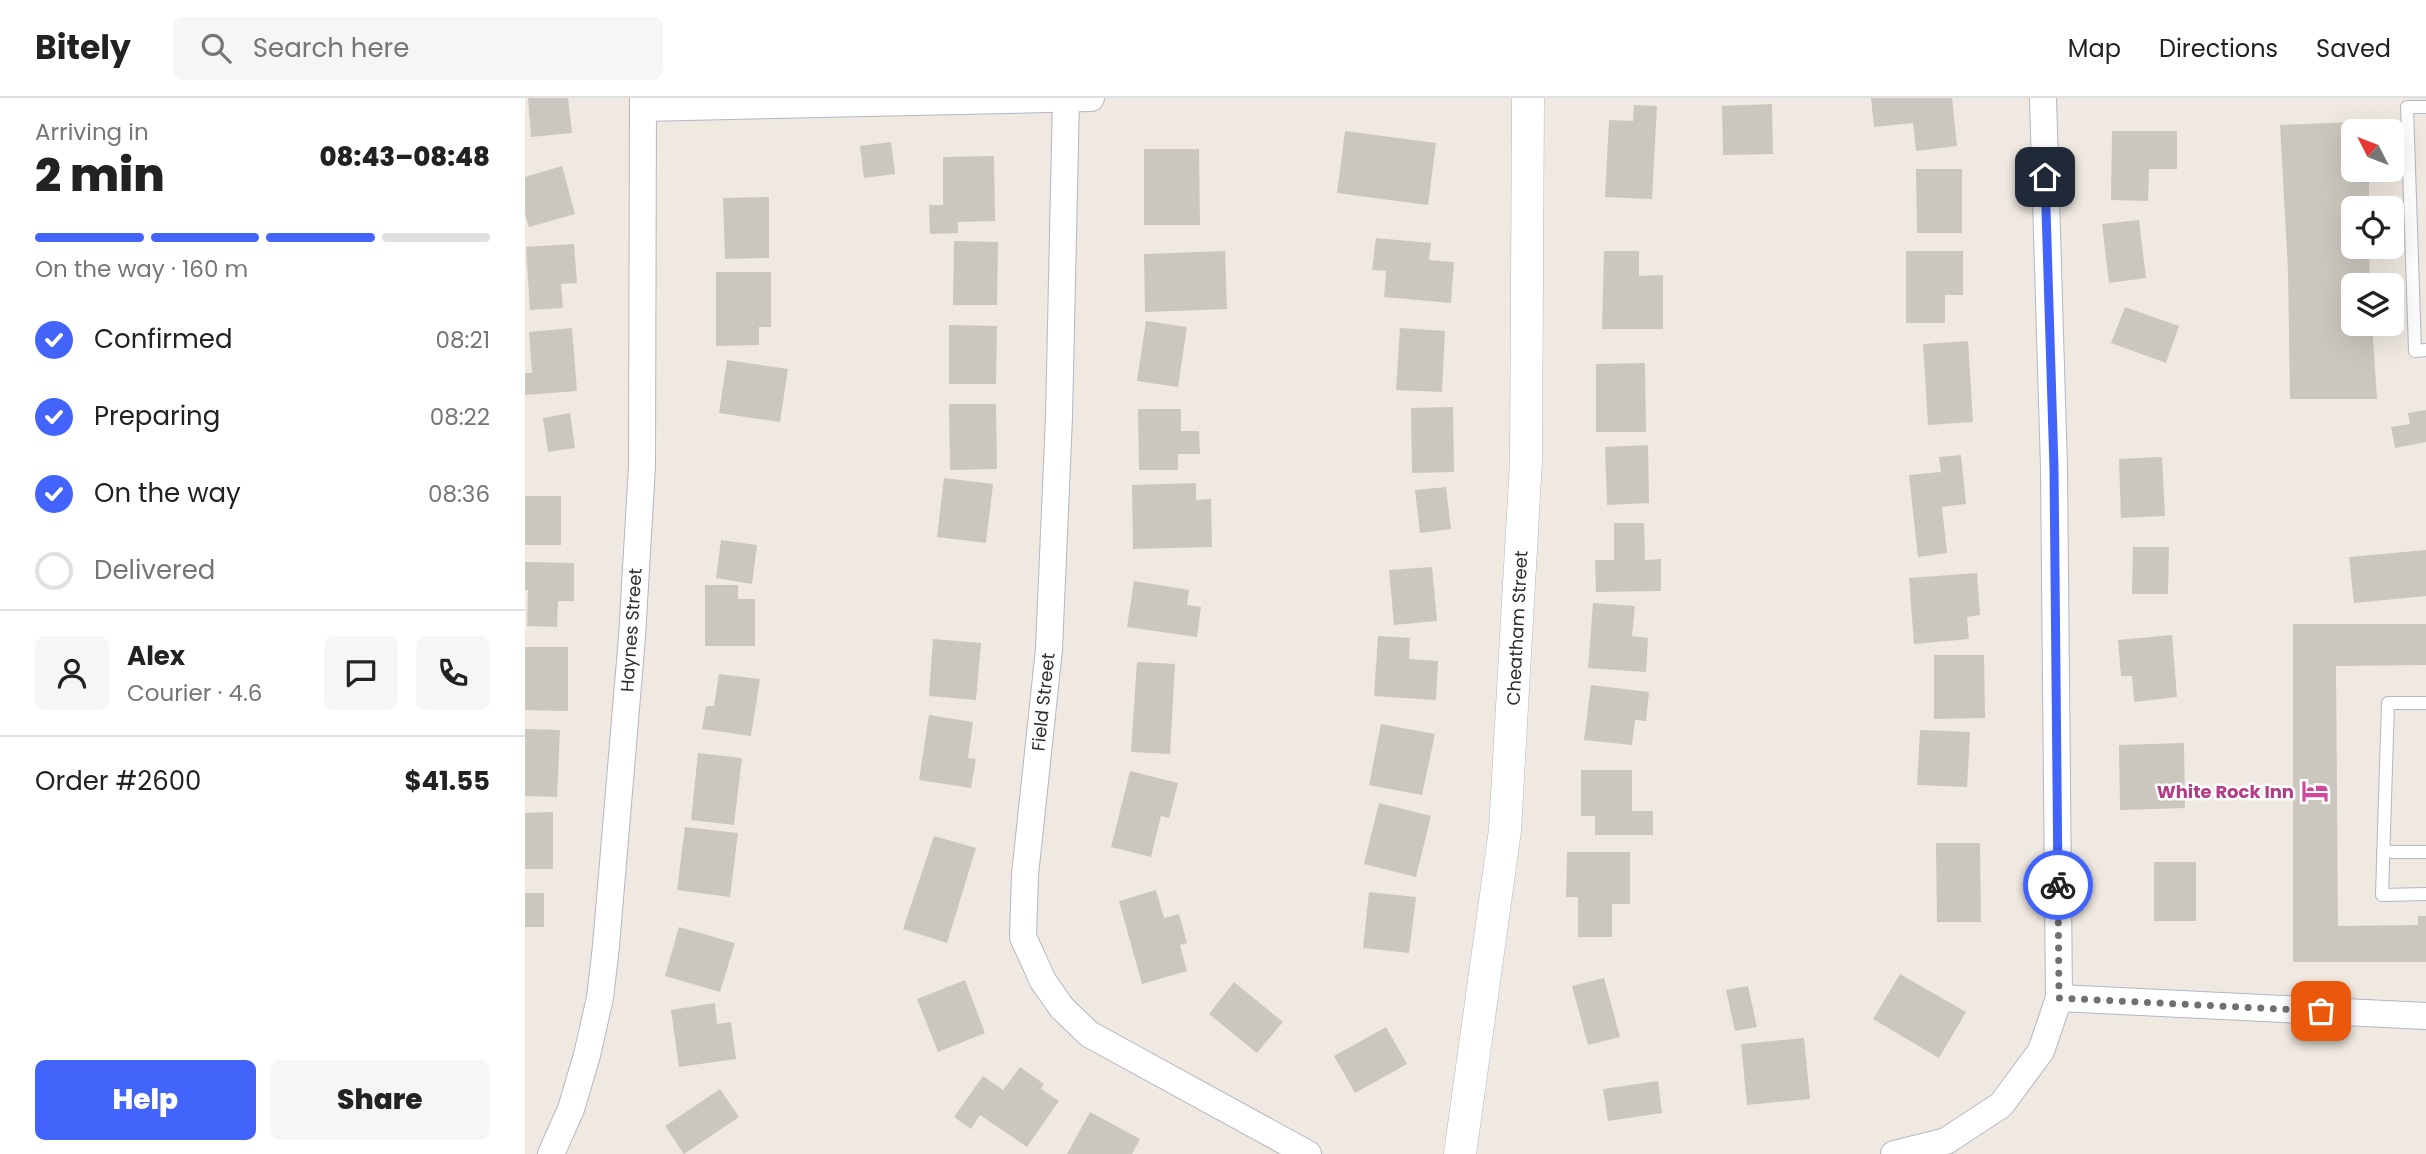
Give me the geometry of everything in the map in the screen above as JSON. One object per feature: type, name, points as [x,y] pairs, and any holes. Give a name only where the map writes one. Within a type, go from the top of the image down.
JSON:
[{"type":"street","name":"Cheatham Street","points":[[1460,1154],[1506,830],[1526,461],[1528,98]]},
{"type":"street","points":[[1894,1154],[1946,1142],[2001,1105],[2041,1052],[2059,998],[2054,468],[2043,98]]},
{"type":"street","points":[[643,103],[1074,99]]},
{"type":"street","name":"Field Street","points":[[1074,99],[1049,649],[1024,875],[1023,937],[1043,981],[1062,1008],[1090,1034],[1308,1154]]},
{"type":"street","name":"Haynes Street","points":[[551,1154],[571,1109],[587,1055],[600,998],[606,946],[632,636],[642,466],[643,103]]},
{"type":"street","points":[[2059,998],[2426,1016]]},
{"type":"lane","points":[[2426,107],[2407,107],[2415,351],[2426,350]]},
{"type":"lane","points":[[2426,703],[2388,703],[2382,895],[2426,894]]},
{"type":"lane","points":[[2383,852],[2426,852]]},
{"type":"building","points":[[528,98],[568,98],[572,133],[531,137]]},
{"type":"building","points":[[1871,98],[1952,98],[1957,146],[1916,151],[1913,123],[1874,127]]},
{"type":"building","points":[[1772,104],[1773,154],[1723,155],[1722,106]]},
{"type":"building","points":[[1634,105],[1657,106],[1652,199],[1605,197],[1609,120],[1633,121]]},
{"type":"building","points":[[2341,123],[2341,182],[2369,182],[2369,196],[2341,196],[2341,259],[2369,259],[2370,273],[2341,273],[2341,336],[2373,336],[2377,399],[2290,399],[2288,271],[2280,125]]},
{"type":"building","points":[[1345,131],[1436,143],[1428,205],[1337,193]]},
{"type":"building","points":[[2112,131],[2177,131],[2177,169],[2149,169],[2148,201],[2111,200]]},
{"type":"building","points":[[891,142],[895,174],[864,178],[860,146]]},
{"type":"building","points":[[1144,149],[1199,149],[1200,225],[1144,225]]},
{"type":"building","points":[[994,156],[995,221],[958,222],[958,233],[930,234],[929,205],[943,205],[943,157]]},
{"type":"building","points":[[562,166],[575,214],[529,227],[525,214],[525,177]]},
{"type":"building","points":[[1916,169],[1962,169],[1962,233],[1917,233]]},
{"type":"building","points":[[769,197],[769,258],[725,259],[723,198]]},
{"type":"building","points":[[2139,220],[2146,278],[2109,283],[2102,224]]},
{"type":"building","points":[[1376,238],[1431,243],[1429,260],[1454,262],[1451,303],[1384,297],[1386,271],[1372,270]]},
{"type":"building","points":[[954,241],[998,242],[997,305],[953,305]]},
{"type":"building","points":[[574,244],[577,283],[561,284],[563,308],[530,310],[526,247]]},
{"type":"building","points":[[1225,251],[1227,309],[1145,312],[1144,254]]},
{"type":"building","points":[[1604,251],[1639,251],[1639,276],[1663,275],[1663,329],[1602,329]]},
{"type":"building","points":[[1906,251],[1963,251],[1963,295],[1945,295],[1945,323],[1906,323]]},
{"type":"building","points":[[716,272],[771,272],[771,327],[759,327],[759,345],[716,346]]},
{"type":"building","points":[[2125,307],[2179,326],[2166,363],[2111,343]]},
{"type":"building","points":[[1146,321],[1187,327],[1178,387],[1137,381]]},
{"type":"building","points":[[949,325],[997,326],[996,384],[949,384]]},
{"type":"building","points":[[572,328],[577,391],[525,395],[525,373],[532,373],[529,332]]},
{"type":"building","points":[[1400,328],[1445,331],[1442,392],[1396,390]]},
{"type":"building","points":[[1968,341],[1973,422],[1928,425],[1923,344]]},
{"type":"building","points":[[727,360],[788,369],[780,422],[719,413]]},
{"type":"building","points":[[1645,363],[1646,432],[1596,432],[1596,364]]},
{"type":"building","points":[[949,404],[996,404],[997,469],[950,470]]},
{"type":"building","points":[[1453,407],[1454,472],[1412,473],[1411,408]]},
{"type":"building","points":[[1138,409],[1181,409],[1181,431],[1199,431],[1200,454],[1178,454],[1178,470],[1139,470]]},
{"type":"building","points":[[2426,410],[2426,442],[2395,448],[2391,427],[2410,424],[2408,413]]},
{"type":"building","points":[[570,413],[575,448],[548,452],[543,418]]},
{"type":"building","points":[[1648,445],[1649,503],[1607,505],[1605,447]]},
{"type":"building","points":[[1961,455],[1966,504],[1942,507],[1947,553],[1918,557],[1909,475],[1941,472],[1939,457]]},
{"type":"building","points":[[2162,457],[2165,516],[2121,518],[2119,459]]},
{"type":"building","points":[[944,478],[993,484],[986,543],[937,537]]},
{"type":"building","points":[[1196,483],[1196,500],[1211,499],[1212,547],[1133,549],[1132,485]]},
{"type":"building","points":[[1446,487],[1451,529],[1420,533],[1415,490]]},
{"type":"building","points":[[525,496],[561,496],[561,545],[525,545]]},
{"type":"building","points":[[1614,523],[1644,523],[1645,560],[1661,559],[1661,591],[1596,592],[1595,560],[1614,560]]},
{"type":"building","points":[[721,540],[757,545],[752,584],[716,578]]},
{"type":"building","points":[[2133,547],[2169,547],[2168,594],[2132,594]]},
{"type":"building","points":[[2426,550],[2426,596],[2354,603],[2349,557]]},
{"type":"building","points":[[525,562],[574,563],[574,601],[558,601],[557,627],[527,626],[528,590],[525,590]]},
{"type":"building","points":[[1432,567],[1437,621],[1394,625],[1389,570]]},
{"type":"building","points":[[1977,573],[1980,615],[1967,617],[1969,639],[1914,644],[1909,578]]},
{"type":"building","points":[[1134,581],[1189,590],[1187,605],[1201,607],[1197,637],[1127,627]]},
{"type":"building","points":[[705,585],[738,585],[738,599],[755,599],[755,646],[705,646]]},
{"type":"building","points":[[1593,603],[1635,606],[1632,636],[1648,638],[1646,672],[1588,668]]},
{"type":"building","name":"White Rock Inn","points":[[2293,624],[2426,624],[2426,665],[2336,666],[2338,926],[2418,925],[2418,916],[2426,916],[2426,962],[2293,962]]},
{"type":"building","points":[[2172,635],[2177,697],[2134,702],[2132,676],[2121,676],[2118,640]]},
{"type":"building","points":[[1378,636],[1410,638],[1409,659],[1438,661],[1436,700],[1374,696]]},
{"type":"building","points":[[933,639],[981,643],[976,700],[929,696]]},
{"type":"building","points":[[525,647],[568,647],[568,711],[525,710]]},
{"type":"building","points":[[1934,655],[1984,655],[1985,718],[1934,719]]},
{"type":"building","points":[[1137,662],[1175,664],[1170,754],[1131,752]]},
{"type":"building","points":[[719,674],[760,679],[751,736],[702,729],[706,706],[714,706]]},
{"type":"building","points":[[1591,685],[1649,692],[1646,721],[1635,720],[1632,745],[1584,740]]},
{"type":"building","points":[[929,715],[973,722],[968,758],[976,759],[971,788],[919,780]]},
{"type":"building","points":[[1381,724],[1435,734],[1422,795],[1369,785]]},
{"type":"building","points":[[525,729],[560,730],[557,797],[525,796]]},
{"type":"building","points":[[1920,730],[1970,732],[1967,787],[1917,785]]},
{"type":"building","points":[[2184,743],[2185,808],[2120,810],[2119,745]]},
{"type":"building","points":[[698,753],[742,758],[734,825],[691,820]]},
{"type":"building","points":[[1581,770],[1632,770],[1632,811],[1653,811],[1653,835],[1595,835],[1595,816],[1581,816]]},
{"type":"building","points":[[1130,771],[1178,783],[1169,818],[1161,816],[1151,857],[1111,847]]},
{"type":"building","points":[[1379,803],[1431,816],[1416,877],[1364,864]]},
{"type":"building","points":[[553,812],[553,869],[525,869],[525,813]]},
{"type":"building","points":[[685,827],[738,833],[730,897],[677,890]]},
{"type":"building","points":[[934,836],[976,848],[947,943],[903,929]]},
{"type":"building","points":[[1936,843],[1980,843],[1981,922],[1937,922]]},
{"type":"building","points":[[1567,852],[1630,852],[1630,904],[1612,904],[1612,937],[1578,937],[1578,897],[1566,897]]},
{"type":"building","points":[[2154,862],[2196,862],[2196,921],[2154,921]]},
{"type":"building","points":[[1156,890],[1164,918],[1179,914],[1187,943],[1180,945],[1187,971],[1142,984],[1119,901]]},
{"type":"building","points":[[1369,892],[1416,897],[1409,953],[1363,948]]},
{"type":"building","points":[[525,893],[544,893],[544,927],[525,927]]},
{"type":"building","points":[[679,927],[735,943],[720,992],[665,976]]},
{"type":"building","points":[[1900,974],[1966,1012],[1939,1058],[1873,1019]]},
{"type":"building","points":[[1604,978],[1620,1037],[1588,1045],[1572,986]]},
{"type":"building","points":[[965,980],[985,1033],[938,1052],[917,999]]},
{"type":"building","points":[[1234,982],[1283,1022],[1257,1053],[1209,1014]]},
{"type":"building","points":[[1748,986],[1757,1027],[1735,1031],[1726,990]]},
{"type":"building","points":[[715,1003],[717,1024],[731,1022],[736,1059],[679,1067],[671,1010]]},
{"type":"building","points":[[1386,1027],[1407,1064],[1355,1093],[1334,1056]]},
{"type":"building","points":[[1804,1038],[1810,1099],[1747,1105],[1741,1044]]},
{"type":"building","points":[[1020,1067],[1044,1084],[1041,1089],[1059,1101],[1027,1147],[980,1115],[971,1129],[954,1117],[983,1076],[1003,1090]]},
{"type":"building","points":[[1658,1081],[1662,1113],[1608,1121],[1603,1089]]},
{"type":"building","points":[[720,1089],[739,1117],[684,1154],[665,1126]]},
{"type":"building","points":[[1090,1112],[1140,1139],[1132,1154],[1067,1154]]},
{"type":"way so far","points":[[2058,885],[2059,998],[2321,1011]]},
{"type":"place","name":"White Rock Inn","points":[[2315,791]]},
{"type":"route","points":[[2045,177],[2054,468],[2058,885]]}]
